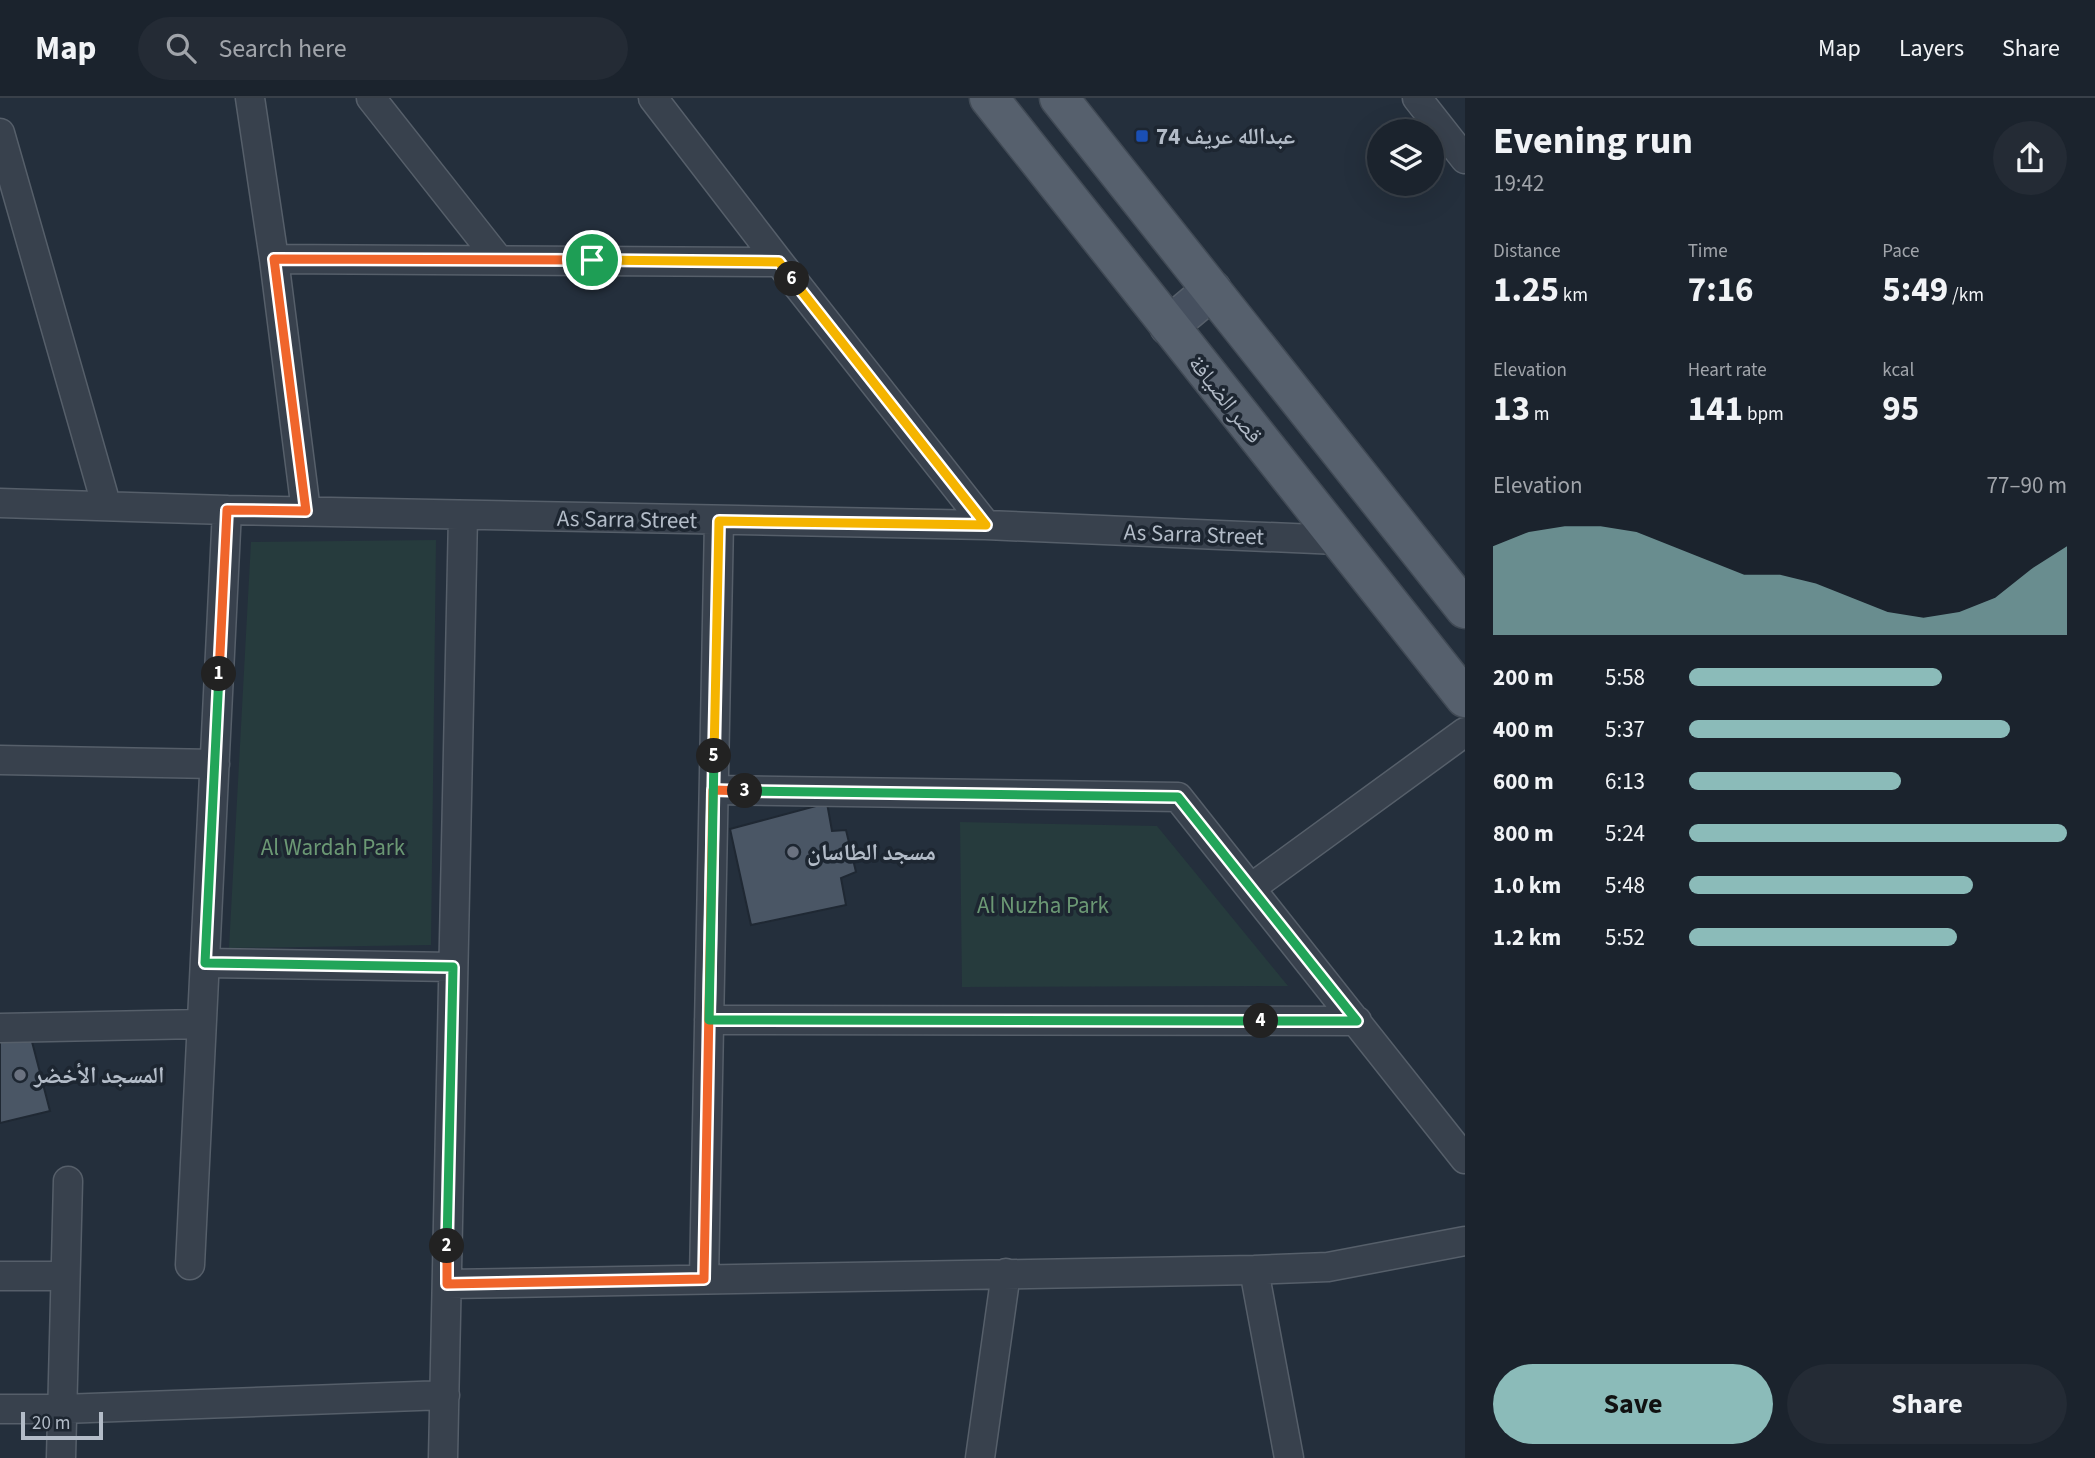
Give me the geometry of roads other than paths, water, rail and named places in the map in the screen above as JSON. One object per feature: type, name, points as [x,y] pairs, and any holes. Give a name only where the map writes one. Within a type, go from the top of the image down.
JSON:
[{"type":"main road","name":"قصر الضيافة","points":[[989,98],[1465,698]]},
{"type":"main road","points":[[1059,98],[1465,609]]},
{"type":"main road","points":[[1169,326],[1212,290]]},
{"type":"street","points":[[250,98],[274,259],[306,511]]},
{"type":"street","points":[[371,98],[498,259]]},
{"type":"street","points":[[653,98],[986,525]]},
{"type":"street","points":[[1417,98],[1465,159]]},
{"type":"street","points":[[0,133],[106,504]]},
{"type":"street","points":[[274,259],[779,262]]},
{"type":"street","name":"As Sarra Street","points":[[0,503],[986,525],[1338,540]]},
{"type":"street","points":[[190,1265],[227,510]]},
{"type":"street","points":[[443,1458],[463,515]]},
{"type":"street","points":[[704,1279],[719,521]]},
{"type":"street","points":[[1251,888],[1465,733]]},
{"type":"street","points":[[0,760],[215,764]]},
{"type":"street","points":[[713,790],[1178,797],[1465,1158]]},
{"type":"street","points":[[205,963],[453,967]]},
{"type":"street","points":[[709,1020],[1357,1021]]},
{"type":"street","points":[[0,1028],[201,1024]]},
{"type":"street","points":[[61,1458],[68,1181]]},
{"type":"street","points":[[447,1284],[1328,1267],[1465,1241]]},
{"type":"street","points":[[1254,1270],[1289,1458]]},
{"type":"street","points":[[980,1458],[1006,1273]]},
{"type":"street","points":[[0,1276],[65,1276]]},
{"type":"street","points":[[0,1409],[444,1395]]},
{"type":"place","name":"عبدالله عريف 74","points":[[1142,136]]},
{"type":"place","name":"مسجد الطاسان","points":[[793,852]]},
{"type":"place","name":"المسجد الأخضر","points":[[20,1075]]},
{"type":"park label","name":"Al Wardah Park","points":[[333,847]]},
{"type":"park label","name":"Al Nuzha Park","points":[[1043,905]]}]
